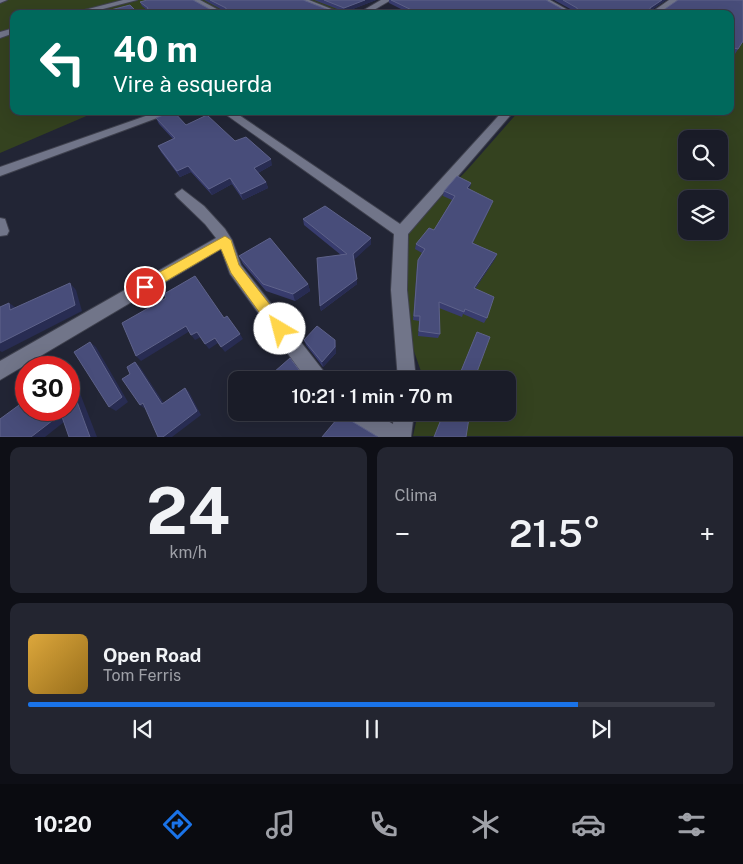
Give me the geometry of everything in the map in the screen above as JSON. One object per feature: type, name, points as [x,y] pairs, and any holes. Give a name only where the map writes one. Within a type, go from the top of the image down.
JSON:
[{"type":"street","points":[[194,0],[214,10]]},
{"type":"street","points":[[302,0],[329,10]]},
{"type":"street","points":[[368,10],[387,0]]},
{"type":"street","points":[[544,0],[563,10]]},
{"type":"street","points":[[659,10],[674,0]]},
{"type":"street","points":[[93,10],[132,2]]},
{"type":"street","points":[[0,172],[160,115]]},
{"type":"street","points":[[232,115],[401,232]]},
{"type":"street","points":[[406,371],[399,290],[401,232],[505,115]]},
{"type":"street","points":[[182,194],[214,224],[225,240],[228,256],[235,269],[311,371]]},
{"type":"street","points":[[0,371],[225,240]]},
{"type":"street","points":[[368,421],[396,436]]},
{"type":"street","points":[[401,436],[403,421]]},
{"type":"green space","points":[[0,0],[359,0],[336,10],[10,10],[10,115],[89,115],[0,153]]},
{"type":"green space","points":[[743,4],[743,436],[413,436],[416,421],[516,421],[516,371],[421,371],[409,337],[403,286],[408,231],[468,169],[515,115],[734,115],[734,11]]},
{"type":"building","points":[[147,0],[193,0],[211,10],[147,10],[148,8],[140,2]]},
{"type":"building","points":[[210,0],[303,0],[329,10],[226,10],[226,8]]},
{"type":"building","points":[[324,0],[365,0],[344,8]]},
{"type":"building","points":[[391,0],[546,0],[564,10],[412,10]]},
{"type":"building","points":[[563,0],[662,0],[650,8],[650,10],[578,10]]},
{"type":"building","points":[[678,0],[743,0],[743,41],[738,49],[734,48],[734,10],[663,10]]},
{"type":"building","points":[[130,5],[135,10],[111,10]]},
{"type":"building","points":[[163,115],[177,115],[186,125],[207,115],[235,141],[246,137],[271,159],[254,168],[266,182],[241,194],[230,178],[209,189],[188,166],[177,171],[158,146],[175,138],[156,118]]},
{"type":"building","points":[[457,176],[471,183],[467,188],[493,201],[472,243],[497,254],[474,288],[494,297],[487,318],[465,309],[464,312],[439,302],[440,334],[419,331],[420,316],[414,316],[418,260],[425,249],[416,244],[429,228],[434,230],[455,196],[444,191]]},
{"type":"building","points":[[325,206],[371,238],[353,254],[357,279],[320,306],[317,258],[347,254],[303,219]]},
{"type":"building","points":[[270,238],[308,284],[293,294],[263,284],[239,256]]},
{"type":"building","points":[[195,276],[224,318],[227,316],[240,334],[221,347],[215,338],[205,344],[197,332],[191,335],[186,326],[136,356],[122,323],[166,298],[164,294]]},
{"type":"building","points":[[70,283],[75,305],[0,343],[0,307],[9,303],[10,310]]},
{"type":"building","points":[[317,326],[335,340],[335,347],[322,362],[304,340]]},
{"type":"building","points":[[477,332],[490,337],[477,371],[461,371]]},
{"type":"building","points":[[90,342],[122,397],[109,407],[80,361],[80,356],[77,356],[74,352]]},
{"type":"building","points":[[290,358],[300,371],[275,371]]},
{"type":"building","points":[[135,362],[162,404],[185,388],[197,411],[163,437],[158,437],[143,403],[140,405],[122,379],[130,374],[127,367]]},
{"type":"building","points":[[15,408],[15,421],[52,421],[31,437],[0,437],[0,419]]},
{"type":"building","points":[[80,410],[90,437],[69,437],[63,421],[80,421]]},
{"type":"building","points":[[335,421],[351,421],[378,437],[322,437]]},
{"type":"building","points":[[440,421],[469,421],[466,437],[434,437]]},
{"type":"route","points":[[145,287],[225,240],[228,256],[235,269],[280,329]]}]
